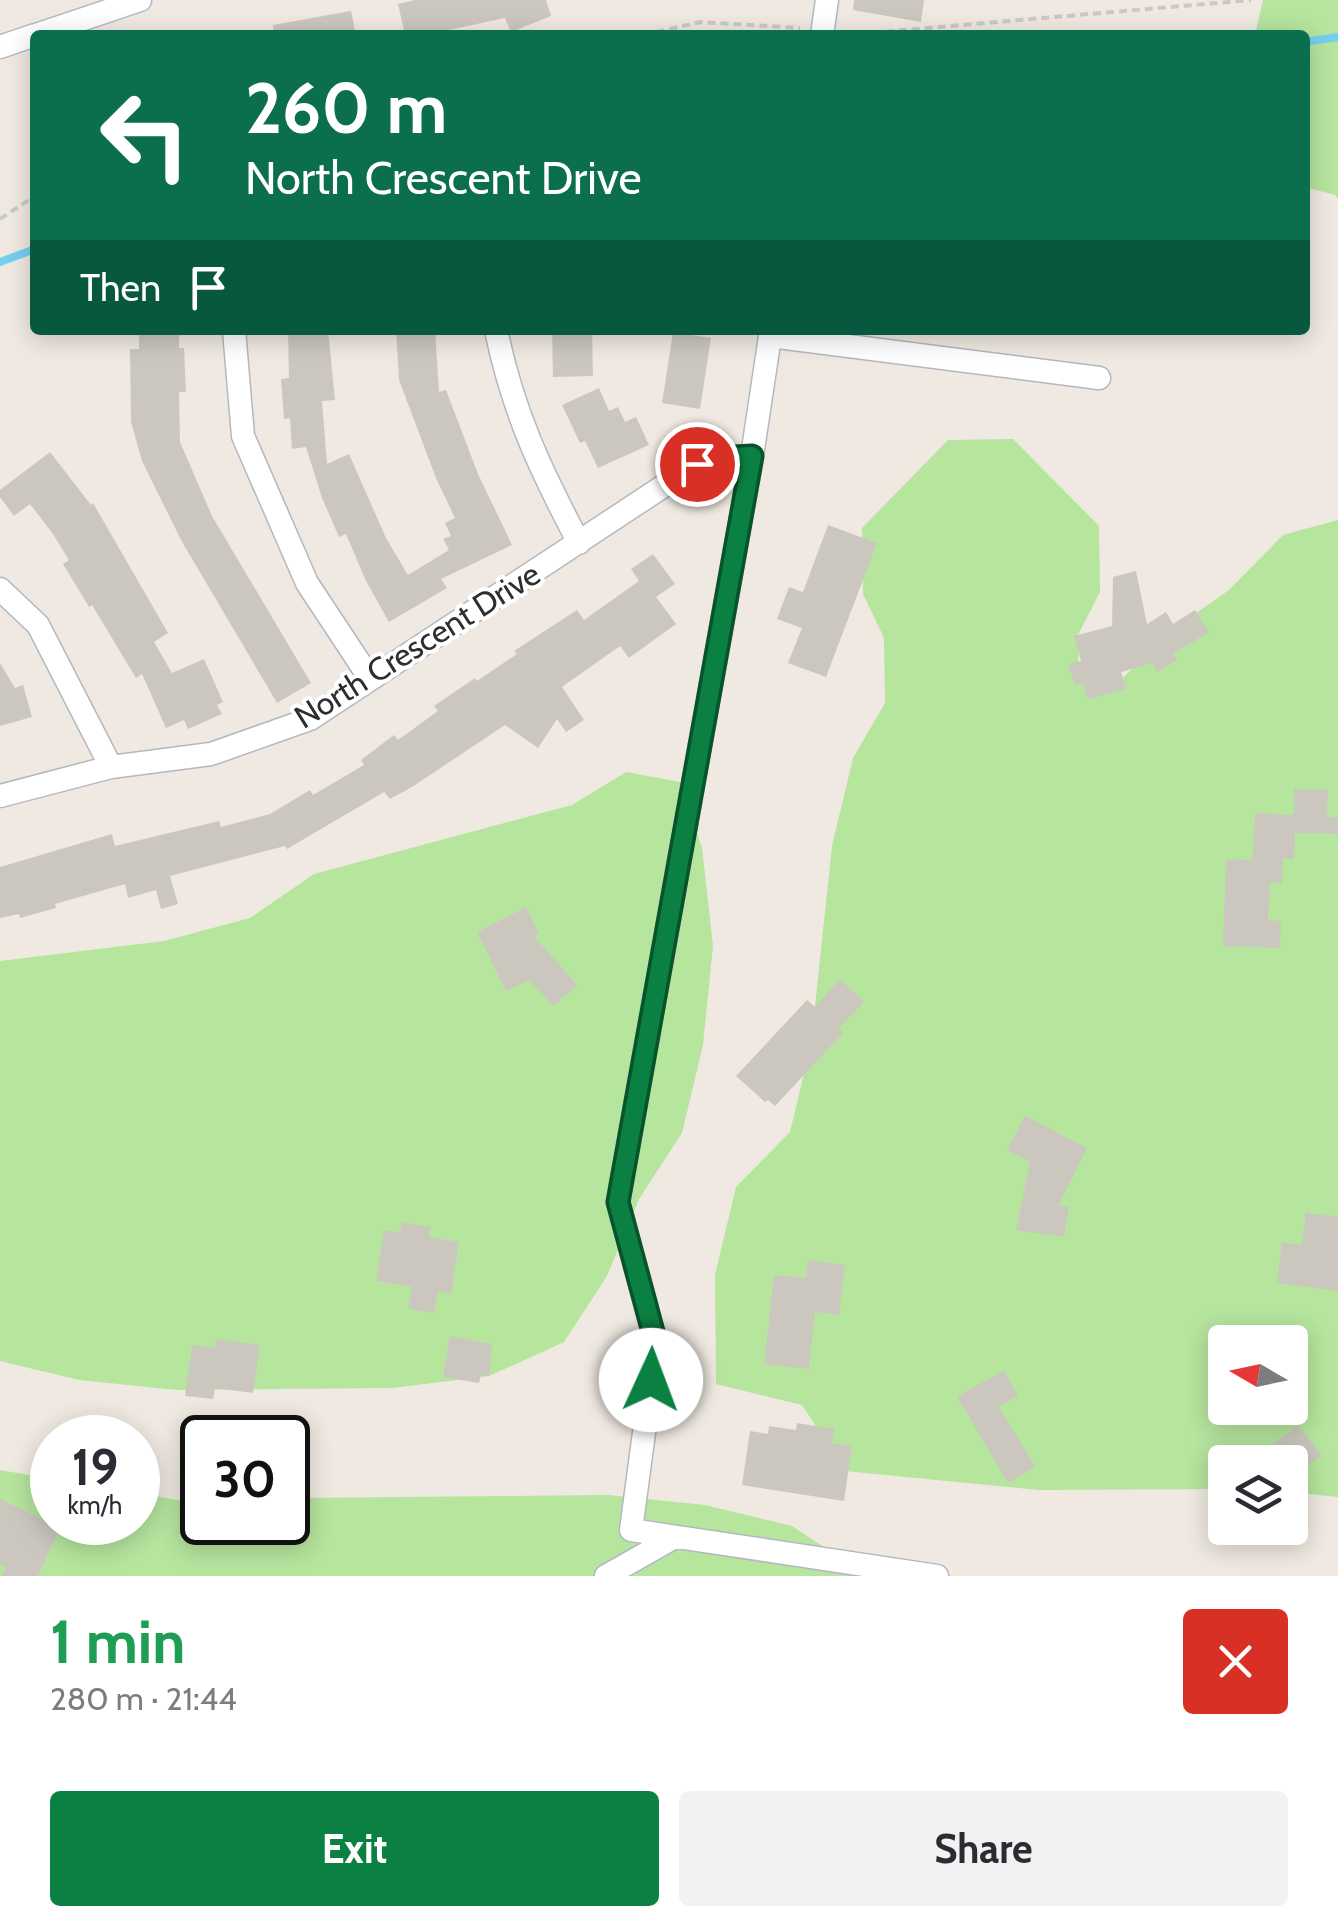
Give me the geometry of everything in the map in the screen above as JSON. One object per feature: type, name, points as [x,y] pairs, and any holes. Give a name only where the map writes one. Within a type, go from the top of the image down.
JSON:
[{"type":"street","points":[[50,30],[140,0]]},
{"type":"street","points":[[813,30],[828,0]]},
{"type":"street","points":[[0,47],[30,37]]},
{"type":"street","points":[[234,335],[243,436],[307,583],[369,678]]},
{"type":"street","points":[[497,335],[508,388],[540,468],[578,543]]},
{"type":"street","points":[[771,335],[618,1202],[656,1343],[631,1530],[937,1576]]},
{"type":"street","points":[[786,335],[1099,378]]},
{"type":"street","name":"North Crescent Drive","points":[[0,796],[112,767],[211,754],[310,719],[697,464],[752,456]]},
{"type":"street","points":[[0,590],[38,625],[112,767]]},
{"type":"street","points":[[606,1576],[675,1537]]},
{"type":"path","points":[[904,30],[1251,0]]},
{"type":"path","points":[[666,30],[700,22],[790,30]]},
{"type":"path","points":[[0,219],[30,199]]},
{"type":"green space","points":[[1263,0],[1338,0],[1338,199],[1310,188],[1310,30],[1256,30]]},
{"type":"green space","points":[[1013,439],[1099,526],[1100,592],[1078,635],[1079,679],[1122,679],[1165,635],[1229,590],[1283,535],[1338,520],[1338,1497],[1308,1494],[1308,1445],[1208,1445],[1208,1489],[1039,1490],[845,1471],[802,1405],[716,1384],[715,1275],[736,1187],[790,1132],[811,1044],[832,846],[853,758],[885,703],[884,638],[863,594],[862,528],[948,440]]},
{"type":"green space","points":[[626,772],[680,782],[702,848],[713,946],[703,1045],[682,1133],[639,1199],[607,1276],[564,1342],[489,1376],[392,1388],[177,1390],[79,1380],[0,1361],[0,961],[164,941],[250,918],[314,874],[572,805]]},
{"type":"green space","points":[[0,1470],[30,1475],[30,1545],[160,1545],[160,1497],[180,1500],[180,1545],[310,1545],[310,1498],[608,1495],[705,1505],[792,1526],[857,1569],[884,1576],[0,1576]]},
{"type":"building","points":[[415,0],[546,0],[551,16],[516,30],[510,30],[505,18],[449,30],[404,30],[398,4]]},
{"type":"building","points":[[854,0],[924,0],[921,22],[853,10]]},
{"type":"building","points":[[351,11],[355,30],[274,30],[273,25]]},
{"type":"building","points":[[139,335],[179,335],[179,348],[184,348],[186,392],[179,392],[180,442],[212,516],[311,683],[277,703],[181,540],[142,461],[131,422],[130,349],[139,349]]},
{"type":"building","points":[[288,335],[328,335],[335,400],[322,401],[327,464],[349,454],[386,538],[408,575],[449,550],[443,539],[451,536],[445,523],[455,518],[399,380],[396,335],[435,335],[439,392],[446,390],[478,474],[512,545],[441,579],[447,588],[389,622],[346,534],[339,537],[306,447],[292,449],[290,418],[284,419],[281,379],[289,378]]},
{"type":"building","points":[[552,335],[592,335],[593,376],[553,377]]},
{"type":"building","points":[[673,335],[711,338],[700,409],[662,403]]},
{"type":"building","points":[[599,388],[609,411],[618,407],[625,422],[636,417],[649,445],[598,468],[585,441],[580,443],[562,405]]},
{"type":"building","points":[[50,452],[93,503],[168,633],[154,642],[172,673],[204,659],[223,702],[217,705],[222,714],[188,729],[184,720],[166,728],[142,674],[136,678],[63,564],[69,560],[53,534],[30,504],[14,516],[0,497],[0,490]]},
{"type":"building","points":[[828,525],[877,543],[826,677],[788,663],[802,628],[777,619],[789,587],[803,592]]},
{"type":"building","points":[[653,554],[675,584],[656,597],[676,624],[629,658],[620,646],[562,687],[584,720],[566,732],[557,719],[538,748],[505,725],[412,787],[390,799],[384,792],[287,849],[285,846],[170,876],[178,904],[161,909],[156,890],[128,898],[125,884],[20,918],[19,914],[0,918],[0,867],[112,834],[115,846],[219,821],[221,827],[270,814],[310,790],[313,795],[364,765],[361,760],[394,735],[398,740],[438,711],[434,706],[475,678],[477,681],[517,654],[514,651],[577,610],[584,620],[639,581],[631,569]]},
{"type":"building","points":[[1136,571],[1147,624],[1166,612],[1173,624],[1195,610],[1209,632],[1173,654],[1177,660],[1157,672],[1152,663],[1121,672],[1126,689],[1088,699],[1083,683],[1075,686],[1068,664],[1081,661],[1074,636],[1112,626],[1113,577]]},
{"type":"building","points":[[0,663],[15,688],[23,685],[32,717],[0,726]]},
{"type":"building","points":[[1294,789],[1328,790],[1327,817],[1338,817],[1338,834],[1295,833],[1294,859],[1283,858],[1282,883],[1270,882],[1268,920],[1281,921],[1280,948],[1223,946],[1226,859],[1252,860],[1255,813],[1294,815]]},
{"type":"building","points":[[526,907],[539,934],[534,936],[577,985],[553,1006],[529,980],[506,991],[477,932]]},
{"type":"building","points":[[840,979],[864,1002],[838,1029],[843,1033],[775,1106],[765,1102],[736,1076],[807,1000],[815,1007]]},
{"type":"building","points":[[1025,1116],[1087,1148],[1058,1206],[1069,1207],[1064,1237],[1016,1230],[1030,1162],[1007,1150]]},
{"type":"building","points":[[1306,1213],[1338,1217],[1338,1291],[1277,1283],[1282,1242],[1302,1245]]},
{"type":"building","points":[[402,1222],[430,1227],[429,1237],[459,1242],[451,1294],[438,1291],[434,1313],[408,1309],[412,1287],[376,1281],[384,1230],[400,1233]]},
{"type":"building","points":[[808,1260],[845,1265],[839,1315],[815,1312],[809,1369],[764,1364],[774,1275],[806,1278]]},
{"type":"building","points":[[450,1336],[492,1344],[489,1376],[481,1375],[479,1383],[443,1377]]},
{"type":"building","points":[[217,1339],[260,1345],[253,1393],[215,1388],[213,1399],[185,1396],[192,1345],[215,1348]]},
{"type":"building","points":[[1004,1371],[1018,1395],[999,1407],[1035,1467],[1008,1483],[957,1396]]},
{"type":"building","points":[[797,1423],[835,1429],[832,1443],[852,1446],[844,1501],[742,1485],[750,1431],[768,1434],[769,1426],[796,1430]]},
{"type":"building","points":[[1298,1425],[1321,1455],[1308,1466],[1308,1445],[1273,1445]]},
{"type":"building","points":[[0,1499],[30,1514],[30,1545],[52,1545],[38,1576],[2,1576],[6,1567],[0,1564]]},
{"type":"waterway","points":[[1310,41],[1338,37]]},
{"type":"waterway","points":[[0,262],[30,251]]},
{"type":"route","points":[[651,1380],[656,1343],[618,1202],[752,456],[697,464]]}]
